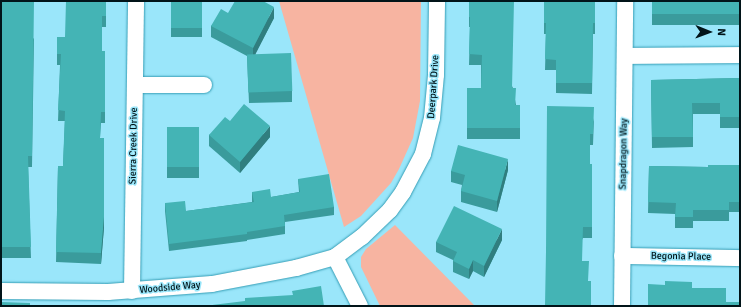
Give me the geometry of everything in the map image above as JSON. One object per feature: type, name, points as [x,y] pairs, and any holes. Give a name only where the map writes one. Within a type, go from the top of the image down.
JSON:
[{"type":"street","name":"Sierra Creek Drive","points":[[132,291],[136,1]]},
{"type":"street","name":"Deerpark Drive","points":[[335,257],[362,237],[390,210],[403,192],[423,154],[432,118],[436,75],[437,1]]},
{"type":"street","name":"Snapdragon Way","points":[[622,306],[625,1]]},
{"type":"street","points":[[625,56],[740,56]]},
{"type":"street","points":[[135,86],[204,85]]},
{"type":"street","name":"Begonia Place","points":[[622,256],[740,258]]},
{"type":"street","points":[[335,257],[360,306]]},
{"type":"street","name":"Woodside Way","points":[[1,291],[132,291],[212,284],[296,268],[335,257]]},
{"type":"shaded area","points":[[279,1],[421,1],[420,101],[413,138],[391,183],[361,216],[344,227]]},
{"type":"shaded area","points":[[395,225],[475,306],[380,306],[361,267],[361,257],[366,249]]},
{"type":"building","points":[[1,1],[34,1],[32,156],[28,156],[31,247],[1,247]]},
{"type":"building","points":[[66,1],[106,1],[106,16],[102,16],[102,51],[105,51],[105,112],[101,112],[100,138],[104,138],[104,217],[101,253],[56,252],[58,166],[63,166],[65,111],[58,110],[61,54],[57,54],[57,37],[65,37]]},
{"type":"building","points":[[171,1],[202,1],[202,28],[171,28]]},
{"type":"building","points":[[235,1],[263,1],[274,7],[253,48],[211,26],[221,9],[228,13]]},
{"type":"building","points":[[469,1],[514,1],[512,88],[516,88],[515,105],[520,105],[520,128],[467,128],[467,88],[481,88],[482,55],[469,54]]},
{"type":"building","points":[[544,1],[595,1],[592,83],[556,83],[556,60],[545,59],[546,23],[544,23]]},
{"type":"building","points":[[652,1],[740,1],[740,14],[652,14]]},
{"type":"building","points":[[291,53],[292,91],[248,93],[247,55]]},
{"type":"building","points":[[740,78],[740,117],[720,117],[720,103],[692,103],[693,137],[652,137],[651,80]]},
{"type":"building","points":[[244,104],[270,126],[240,162],[209,135],[225,117],[230,121]]},
{"type":"building","points":[[547,106],[594,107],[593,134],[590,134],[590,164],[592,164],[592,227],[583,227],[582,261],[589,261],[588,281],[591,281],[591,306],[545,306]]},
{"type":"building","points":[[167,127],[199,127],[199,167],[167,167]]},
{"type":"building","points":[[458,145],[508,159],[497,201],[461,191],[465,175],[451,171]]},
{"type":"building","points":[[708,165],[740,165],[740,202],[729,202],[729,210],[693,210],[693,217],[675,217],[676,203],[648,202],[649,166],[708,167]]},
{"type":"building","points":[[329,174],[334,207],[284,215],[285,226],[247,232],[247,234],[169,244],[165,203],[185,201],[186,211],[254,202],[252,192],[270,189],[271,197],[300,192],[298,179]]},
{"type":"building","points":[[454,206],[502,229],[484,266],[473,260],[469,269],[453,261],[457,252],[436,242]]},
{"type":"building","points":[[665,281],[692,282],[692,288],[726,288],[726,302],[740,302],[740,306],[648,306],[648,284],[665,285]]},
{"type":"building","points":[[321,286],[324,306],[204,306],[245,301],[245,298],[293,295],[292,291]]},
{"type":"building","points":[[1,302],[30,303],[30,306],[1,306]]}]
